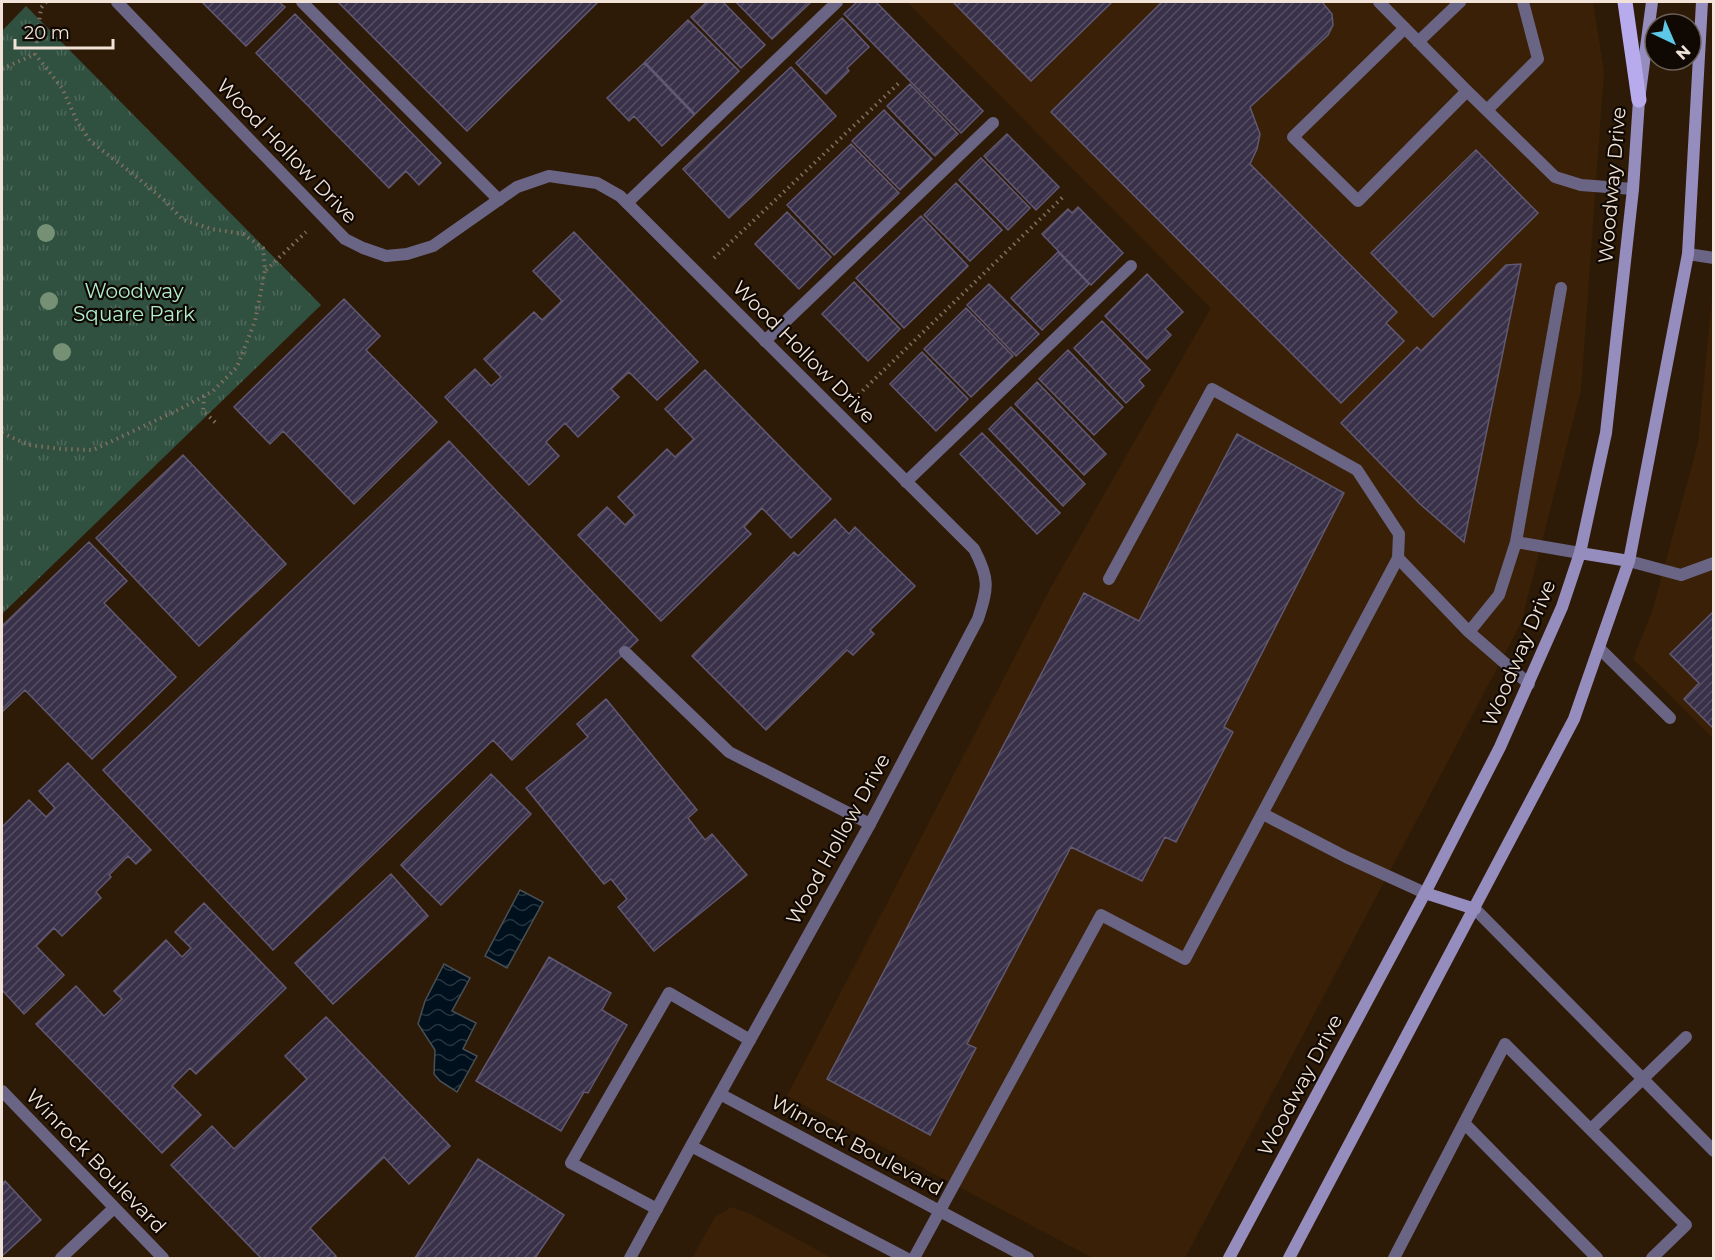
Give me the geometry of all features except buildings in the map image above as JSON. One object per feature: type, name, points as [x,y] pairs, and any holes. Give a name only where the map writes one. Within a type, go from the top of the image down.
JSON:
[{"type":"main road","points":[[1625,2],[1639,100]]},
{"type":"main road","name":"Woodway Drive","points":[[1229,1258],[1425,893],[1500,747],[1562,607],[1580,554],[1606,433],[1633,189],[1639,100],[1652,2]]},
{"type":"main road","points":[[1289,1258],[1574,719],[1629,561],[1688,254],[1702,2]]},
{"type":"main road","points":[[1580,554],[1629,561]]},
{"type":"main road","points":[[1425,893],[1475,909]]},
{"type":"street","name":"Wood Hollow Drive","points":[[117,2],[345,240],[363,249],[386,256],[407,254],[433,246],[517,187],[549,176],[597,183],[620,196],[974,549],[984,567],[987,591],[978,619],[870,824],[720,1094]]},
{"type":"street","points":[[302,2],[499,200]]},
{"type":"street","points":[[627,203],[837,2]]},
{"type":"street","points":[[1379,2],[1555,177],[1581,185],[1633,189]]},
{"type":"street","points":[[1418,42],[1460,2]]},
{"type":"street","points":[[1487,110],[1538,58],[1523,2]]},
{"type":"street","points":[[1405,28],[1293,137],[1358,201],[1467,91]]},
{"type":"street","points":[[765,341],[993,123]]},
{"type":"street","points":[[1688,254],[1713,258]]},
{"type":"street","points":[[906,482],[1131,266]]},
{"type":"street","points":[[1469,632],[1499,595],[1516,542],[1561,288]]},
{"type":"street","points":[[914,1258],[1101,915],[1185,959],[1398,558],[1399,534],[1357,470],[1212,389],[1110,579]]},
{"type":"street","points":[[1516,542],[1580,554]]},
{"type":"street","points":[[1398,558],[1469,632],[1529,684]]},
{"type":"street","points":[[1629,561],[1681,575],[1713,563]]},
{"type":"street","points":[[1599,648],[1670,718]]},
{"type":"street","points":[[625,652],[729,752],[870,824]]},
{"type":"street","points":[[1263,814],[1346,857],[1425,893]]},
{"type":"street","points":[[1475,909],[1713,1151]]},
{"type":"street","points":[[657,1209],[571,1163],[669,993],[750,1040]]},
{"type":"street","points":[[1591,1129],[1686,1037]]},
{"type":"street","points":[[1394,1258],[1505,1044],[1686,1225],[1652,1258]]},
{"type":"street","name":"Winrock Boulevard","points":[[2,1091],[163,1258]]},
{"type":"street","points":[[630,1258],[720,1094]]},
{"type":"street","name":"Winrock Boulevard","points":[[720,1094],[1028,1258]]},
{"type":"street","points":[[1464,1123],[1597,1258]]},
{"type":"street","points":[[691,1146],[906,1258]]},
{"type":"street","points":[[61,1258],[114,1208]]},
{"type":"path","points":[[2,433],[29,445],[93,450],[213,391],[237,367],[255,321],[265,270],[263,248],[243,234],[212,229],[183,220],[134,174],[90,141],[76,121],[62,88],[35,54],[41,8],[46,2]]},
{"type":"path","points":[[2,69],[35,54]]},
{"type":"path","points":[[697,274],[899,83]]},
{"type":"path","points":[[838,414],[1065,195]]},
{"type":"path","points":[[265,270],[322,216]]},
{"type":"path","points":[[204,396],[203,411],[216,423]]},
{"type":"shaded area","points":[[907,2],[1593,2],[1604,72],[1581,390],[1521,623],[1185,1258],[1093,1258],[787,1096],[1051,587],[1211,308]]},
{"type":"shaded area","points":[[1713,286],[1713,738],[1633,659],[1652,612],[1698,443]]},
{"type":"shaded area","points":[[731,1207],[751,1214],[832,1258],[692,1258],[715,1217]]},
{"type":"green space","name":"Woodway Square Park","points":[[26,6],[321,305],[2,614],[2,31]]},
{"type":"green space","points":[[2,455],[30,484],[2,513]]},
{"type":"water","points":[[520,890],[543,902],[507,968],[485,956]]},
{"type":"water","points":[[444,964],[470,978],[452,1011],[476,1023],[463,1049],[477,1056],[457,1092],[440,1081],[434,1074],[435,1050],[418,1024],[425,1001]]}]
